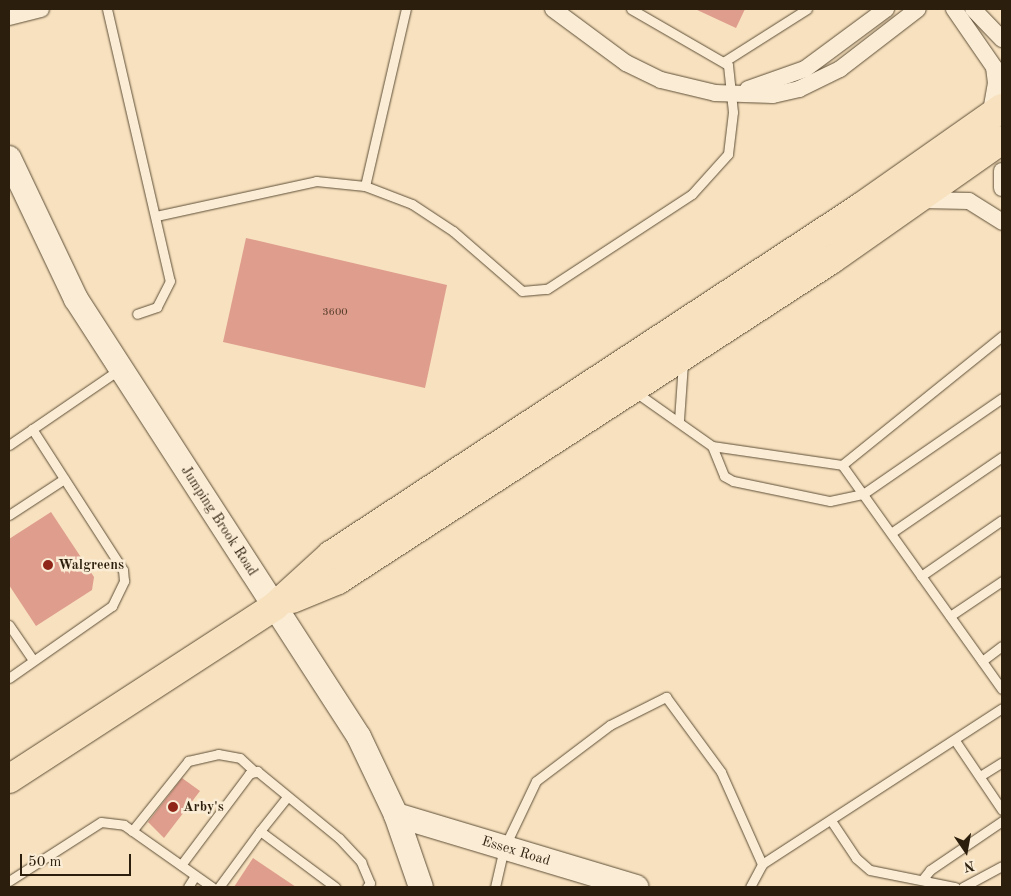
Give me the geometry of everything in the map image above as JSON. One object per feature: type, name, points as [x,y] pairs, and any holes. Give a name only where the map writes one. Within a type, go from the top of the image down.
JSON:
[{"type":"highway","points":[[275,606],[338,580],[632,390],[918,200],[998,122]]},
{"type":"highway","points":[[9,779],[275,606],[331,555],[830,228],[998,122]]},
{"type":"street","points":[[9,17],[42,9]]},
{"type":"street","points":[[553,9],[644,73],[678,86],[732,93],[772,95],[812,83],[855,59],[918,9]]},
{"type":"street","points":[[732,93],[805,69],[886,9]]},
{"type":"street","points":[[954,9],[994,67],[998,122]]},
{"type":"street","points":[[972,9],[1002,39]]},
{"type":"street","name":"Jumping Brook Road","points":[[9,158],[64,277],[120,369],[359,737],[396,815],[421,887]]},
{"type":"street","points":[[1002,171],[1002,188]]},
{"type":"street","points":[[918,200],[969,201],[1002,222]]},
{"type":"street","name":"Essex Road","points":[[396,815],[614,884],[636,887]]},
{"type":"lane","points":[[107,9],[168,267],[169,291],[157,307],[137,314]]},
{"type":"lane","points":[[365,186],[406,9]]},
{"type":"lane","points":[[156,216],[316,181],[365,186],[412,204],[437,220],[522,291],[547,289],[707,182],[728,154],[732,93],[724,61],[631,9]]},
{"type":"lane","points":[[724,61],[807,9]]},
{"type":"lane","points":[[842,465],[1002,336]]},
{"type":"lane","points":[[679,420],[683,356]]},
{"type":"lane","points":[[9,433],[12,443],[120,369]]},
{"type":"lane","points":[[632,390],[679,420],[712,446],[842,465],[1002,689]]},
{"type":"lane","points":[[712,446],[724,476],[733,481],[830,501],[863,494],[1002,398]]},
{"type":"lane","points":[[9,678],[112,606],[124,581],[123,570],[32,429]]},
{"type":"lane","points":[[891,533],[1002,457]]},
{"type":"lane","points":[[9,515],[64,479]]},
{"type":"lane","points":[[921,576],[1002,520]]},
{"type":"lane","points":[[950,616],[1002,582]]},
{"type":"lane","points":[[9,625],[33,660]]},
{"type":"lane","points":[[982,661],[1002,646]]},
{"type":"lane","points":[[495,887],[504,848],[536,781],[610,725],[666,697],[721,772],[762,864]]},
{"type":"lane","points":[[750,887],[762,864],[832,822],[956,742],[1002,708]]},
{"type":"lane","points":[[956,742],[1002,810]]},
{"type":"lane","points":[[132,830],[188,761],[218,754],[240,758],[287,796],[361,862],[370,883],[367,887]]},
{"type":"lane","points":[[980,776],[1002,762]]},
{"type":"lane","points":[[181,865],[255,772]]},
{"type":"lane","points":[[219,887],[287,796]]},
{"type":"lane","points":[[922,880],[930,870],[1002,821]]},
{"type":"lane","points":[[9,881],[101,822],[132,830],[212,887]]},
{"type":"lane","points":[[832,822],[856,858],[870,870],[955,887]]},
{"type":"lane","points":[[260,831],[335,887]]},
{"type":"lane","points":[[963,887],[1002,866]]},
{"type":"lane","points":[[188,887],[195,876]]},
{"type":"building","points":[[695,9],[745,9],[736,28]]},
{"type":"building","points":[[246,238],[447,285],[425,388],[223,342]]},
{"type":"building","points":[[51,512],[94,577],[92,590],[36,626],[9,585],[9,539]]},
{"type":"building","name":"Arby's","points":[[182,778],[200,791],[164,838],[148,822]]},
{"type":"building","points":[[253,858],[296,887],[234,887]]},
{"type":"place","name":"Walgreens","points":[[48,565]]},
{"type":"place","name":"Arby's","points":[[173,807]]}]
